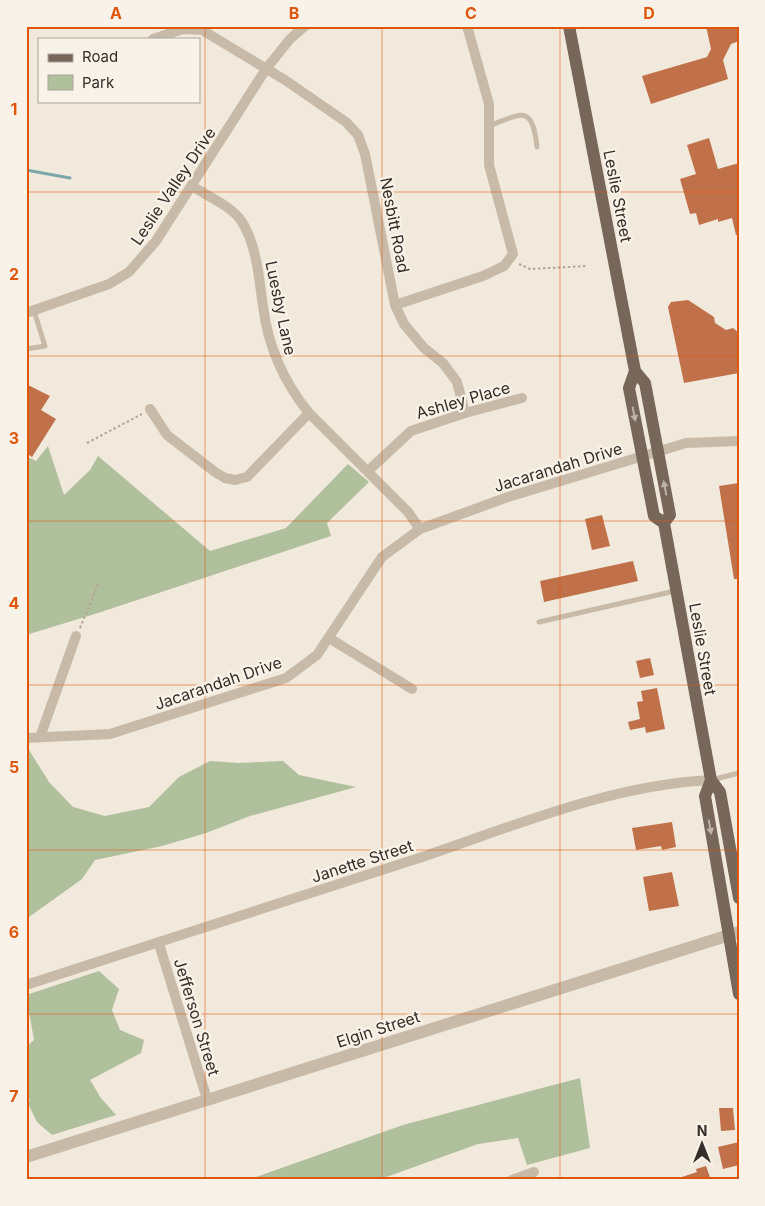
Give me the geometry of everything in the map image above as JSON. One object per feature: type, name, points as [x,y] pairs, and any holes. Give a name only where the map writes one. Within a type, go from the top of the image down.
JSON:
[{"type":"main road","name":"Leslie Street","points":[[568,26],[635,371],[645,383],[670,514],[664,523],[676,591],[711,780],[720,792],[739,898]]},
{"type":"main road","name":"Leslie Street","points":[[635,371],[629,388],[642,457],[654,516],[664,523]]},
{"type":"main road","name":"Leslie Street","points":[[711,780],[705,796],[733,933],[739,994]]},
{"type":"street","name":"Leslie Valley Drive","points":[[30,312],[109,284],[129,272],[156,241],[266,69],[290,39],[305,26]]},
{"type":"street","points":[[396,305],[484,276],[504,266],[513,254],[489,165],[489,104],[467,26]]},
{"type":"street","name":"Nesbitt Road","points":[[155,38],[184,29],[202,30],[326,107],[346,122],[358,135],[365,154],[396,305],[404,324],[424,348],[442,363],[457,382],[465,413]]},
{"type":"street","name":"Luesby Lane","points":[[192,186],[225,207],[241,221],[252,247],[272,350],[283,377],[309,413],[368,471],[420,529]]},
{"type":"street","name":"Ashley Place","points":[[368,471],[411,431],[465,413],[522,398]]},
{"type":"street","points":[[150,410],[167,435],[174,441],[214,472],[225,478],[235,480],[246,477],[309,413]]},
{"type":"street","name":"Jacarandah Drive","points":[[26,738],[110,734],[286,678],[318,655],[382,557],[420,529],[508,497],[686,443],[739,441]]},
{"type":"street","points":[[40,737],[76,636]]},
{"type":"street","points":[[329,638],[412,689]]},
{"type":"street","name":"Janette Street","points":[[26,985],[159,944],[600,798],[691,781],[711,780]]},
{"type":"street","name":"Elgin Street","points":[[26,1157],[733,933]]},
{"type":"street","name":"Jefferson Street","points":[[159,944],[207,1099]]},
{"type":"street","points":[[512,1180],[534,1172]]},
{"type":"lane","points":[[488,126],[520,114],[530,118],[534,124],[537,147]]},
{"type":"lane","points":[[26,349],[45,346],[30,312]]},
{"type":"lane","points":[[539,622],[676,591]]},
{"type":"lane","points":[[711,780],[739,773]]},
{"type":"path","points":[[510,259],[530,269],[587,266]]},
{"type":"path","points":[[87,443],[150,410]]},
{"type":"path","points":[[76,636],[98,584]]},
{"type":"green space","points":[[48,446],[64,495],[90,470],[98,456],[210,551],[286,528],[348,464],[369,482],[327,523],[331,536],[26,635],[26,456],[36,461]]},
{"type":"green space","points":[[26,749],[29,750],[49,782],[73,807],[105,816],[149,807],[179,777],[210,761],[238,763],[283,761],[299,775],[356,787],[250,816],[206,833],[162,846],[95,860],[82,879],[29,917],[26,922]]},
{"type":"green space","points":[[99,971],[119,989],[112,1010],[120,1030],[144,1040],[141,1053],[90,1080],[101,1098],[116,1115],[52,1135],[37,1122],[28,1104],[30,1099],[26,1098],[26,1047],[34,1040],[26,995]]},
{"type":"green space","points":[[580,1078],[590,1148],[527,1165],[518,1138],[478,1144],[378,1180],[248,1180],[403,1125]]},
{"type":"building","points":[[706,26],[739,26],[739,41],[731,44],[723,60],[728,79],[651,104],[642,76],[707,57],[711,49]]},
{"type":"building","points":[[709,138],[718,169],[739,163],[739,235],[736,235],[732,218],[718,222],[718,219],[699,225],[696,213],[690,214],[680,179],[696,174],[687,145]]},
{"type":"building","points":[[688,300],[714,317],[715,323],[726,330],[733,328],[739,333],[739,373],[684,383],[668,307],[671,302]]},
{"type":"building","points":[[26,384],[50,396],[41,410],[56,419],[32,457],[26,453]]},
{"type":"building","points":[[739,483],[739,579],[734,579],[719,486]]},
{"type":"building","points":[[602,515],[610,546],[592,550],[585,519]]},
{"type":"building","points":[[633,561],[638,581],[544,602],[540,581]]},
{"type":"building","points":[[650,658],[654,675],[640,678],[636,661]]},
{"type":"building","points":[[657,688],[665,729],[646,733],[645,727],[630,730],[628,722],[640,719],[637,702],[643,701],[641,691]]},
{"type":"building","points":[[672,822],[676,847],[662,850],[661,846],[636,850],[632,828]]},
{"type":"building","points":[[672,872],[679,906],[649,911],[643,877]]},
{"type":"building","points":[[719,1108],[733,1108],[735,1130],[721,1131]]},
{"type":"building","points":[[739,1142],[739,1165],[723,1169],[718,1147]]},
{"type":"building","points":[[706,1166],[711,1180],[680,1180],[679,1178],[697,1172],[696,1169]]},
{"type":"waterway","points":[[26,170],[70,178]]}]
